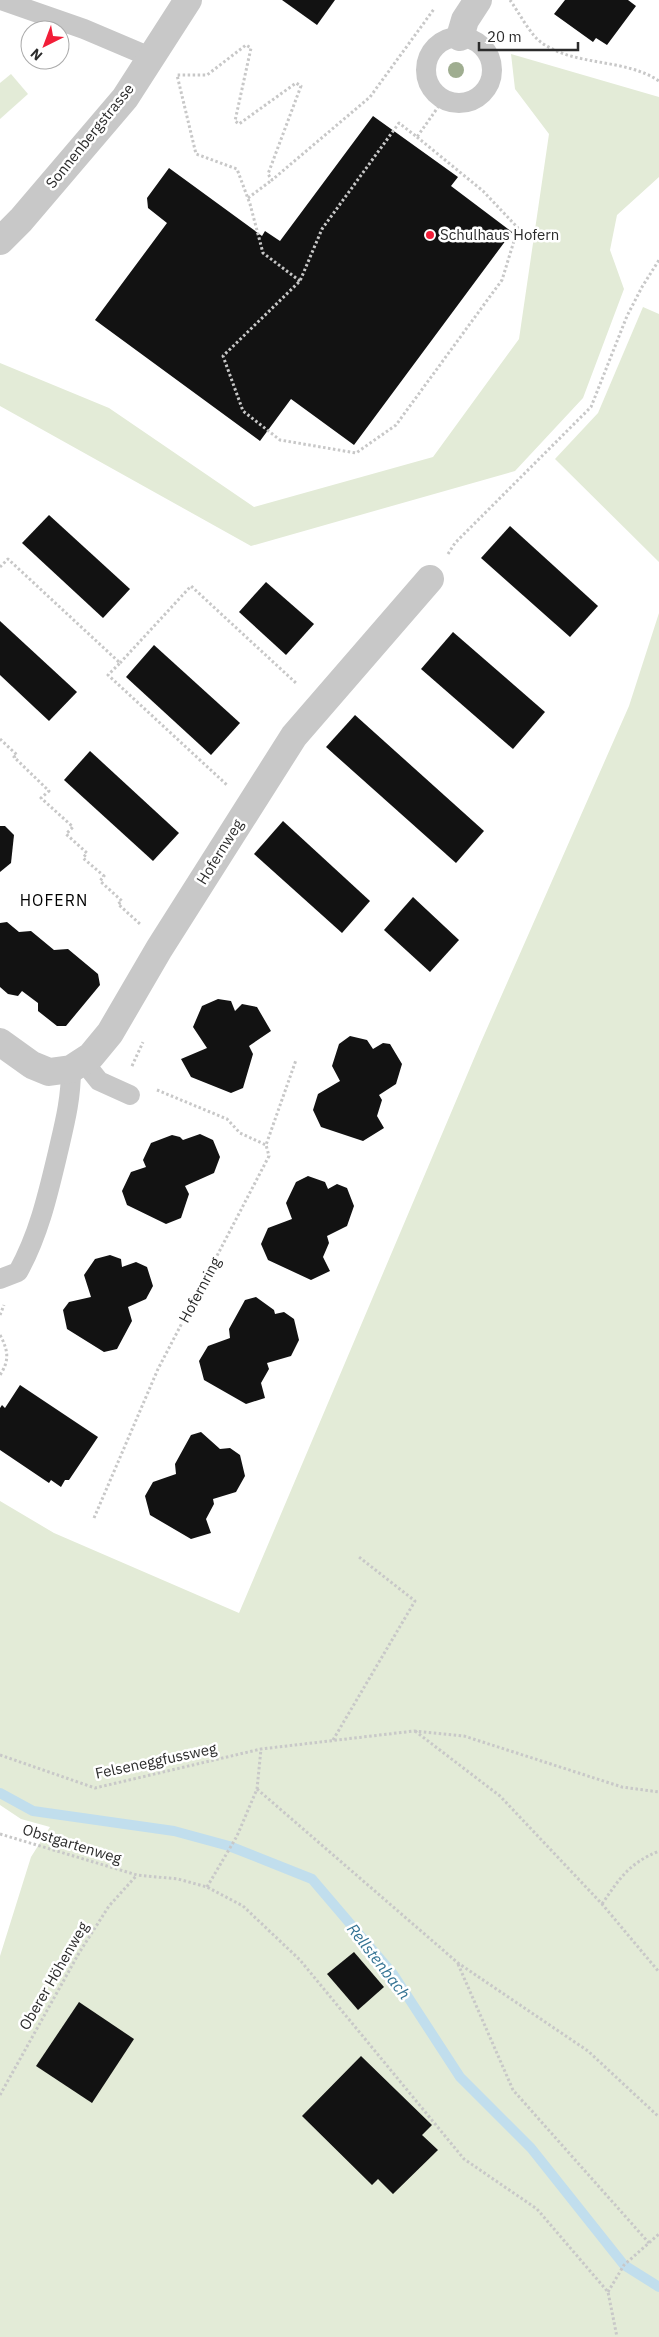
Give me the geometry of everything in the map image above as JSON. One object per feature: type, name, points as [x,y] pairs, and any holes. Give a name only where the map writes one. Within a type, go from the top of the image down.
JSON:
[{"type":"street","name":"Sonnenbergstrasse","points":[[0,241],[21,220],[125,98],[188,0]]},
{"type":"street","name":"Hofernweg","points":[[77,1065],[91,1056],[110,1033],[158,949],[294,736],[430,579]]},
{"type":"street","points":[[0,1042],[32,1066],[49,1072],[77,1065]]},
{"type":"lane","points":[[1,0],[84,29],[150,57]]},
{"type":"lane","points":[[468,19],[475,42],[488,53],[492,63],[492,74],[483,93],[475,100],[453,103],[443,100],[428,84],[425,73],[426,62],[438,43],[448,38],[468,19]]},
{"type":"lane","points":[[0,1279],[18,1272],[33,1244],[47,1200],[77,1065],[99,1081],[130,1095]]},
{"type":"path","points":[[510,0],[541,43],[565,55],[646,73],[659,81]]},
{"type":"path","points":[[248,198],[370,97],[438,4],[468,19]]},
{"type":"path","points":[[272,180],[268,174],[301,86],[296,83],[239,124],[235,121],[251,48],[246,45],[207,75],[177,75],[196,154],[237,170],[248,198],[263,253],[300,281]]},
{"type":"path","points":[[417,137],[443,100]]},
{"type":"path","points":[[399,124],[417,137],[483,192],[518,228],[502,280],[396,425],[356,453],[280,440],[243,411],[223,356],[300,281],[322,229],[399,124]]},
{"type":"path","points":[[430,579],[455,543],[591,407],[627,316],[659,260]]},
{"type":"path","points":[[0,567],[8,559],[120,662]]},
{"type":"path","points":[[249,806],[108,675],[191,586],[321,706]]},
{"type":"path","points":[[0,738],[17,754],[14,757],[49,791],[41,798],[73,827],[66,834],[87,853],[83,858],[104,876],[100,881],[122,900],[118,904],[143,927],[138,931],[158,949]]},
{"type":"path","points":[[129,1071],[145,1038]]},
{"type":"path","name":"Hofernring","points":[[94,1518],[158,1369],[269,1156],[266,1145],[296,1060]]},
{"type":"path","points":[[150,1087],[227,1119],[240,1133],[266,1145]]},
{"type":"path","points":[[0,1336],[8,1350],[6,1366],[0,1375]]},
{"type":"path","points":[[333,1740],[415,1601],[359,1557]]},
{"type":"path","points":[[414,1731],[500,1796],[602,1904],[659,1972]]},
{"type":"path","name":"Felseneggfussweg","points":[[0,1755],[95,1788],[261,1749],[414,1731],[464,1736],[622,1787],[659,1792]]},
{"type":"path","points":[[208,1887],[237,1836],[257,1789],[261,1749]]},
{"type":"path","points":[[257,1789],[458,1963],[588,2051],[659,2117]]},
{"type":"path","name":"Obstgartenweg","points":[[0,1834],[137,1875],[178,1880],[208,1887],[243,1906],[300,1960],[464,2159],[537,2209],[608,2292]]},
{"type":"path","points":[[602,1904],[624,1872],[646,1856],[659,1851]]},
{"type":"path","name":"Oberer Höhenweg","points":[[0,2095],[79,1953],[109,1906],[137,1875]]},
{"type":"path","points":[[458,1963],[513,2090],[649,2243]]},
{"type":"path","points":[[617,2337],[608,2292],[624,2265],[659,2234]]},
{"type":"green space","points":[[511,54],[659,97],[659,177],[617,215],[610,250],[624,289],[583,398],[515,471],[251,546],[0,406],[0,363],[109,408],[254,507],[433,457],[519,339],[549,134],[515,89]]},
{"type":"green space","points":[[11,74],[28,94],[0,119],[0,83]]},
{"type":"green space","points":[[643,307],[659,314],[659,562],[555,459],[598,413]]},
{"type":"green space","points":[[659,613],[659,2337],[0,2337],[0,1956],[31,1857],[50,1827],[21,1819],[0,1805],[0,1501],[54,1533],[239,1613],[481,1042],[629,706]]},
{"type":"building","points":[[282,0],[335,0],[317,25]]},
{"type":"building","points":[[565,0],[628,0],[636,6],[607,45],[596,38],[593,42],[554,14]]},
{"type":"building","points":[[373,116],[458,177],[451,186],[512,232],[354,445],[291,399],[260,441],[95,320],[167,223],[148,208],[147,198],[169,168],[262,236],[265,231],[280,241]]},
{"type":"building","points":[[49,515],[130,589],[103,618],[22,543]]},
{"type":"building","points":[[510,526],[598,606],[570,637],[481,558]]},
{"type":"building","points":[[266,582],[314,624],[286,655],[239,612]]},
{"type":"building","points":[[0,621],[77,692],[49,721],[0,675]]},
{"type":"building","points":[[453,632],[545,712],[513,749],[421,669]]},
{"type":"building","points":[[154,645],[240,723],[211,755],[126,677]]},
{"type":"building","points":[[355,715],[484,831],[456,863],[326,747]]},
{"type":"building","points":[[90,751],[179,833],[153,861],[64,780]]},
{"type":"building","points":[[283,821],[370,901],[342,933],[254,854]]},
{"type":"building","points":[[0,826],[5,826],[14,835],[11,863],[0,872]]},
{"type":"building","points":[[413,897],[459,940],[430,972],[384,930]]},
{"type":"building","points":[[7,922],[19,932],[31,931],[54,950],[68,949],[98,974],[100,985],[66,1026],[57,1026],[38,1011],[38,1003],[22,991],[18,996],[8,994],[0,987],[0,923]]},
{"type":"building","points":[[218,999],[231,1001],[235,1011],[242,1004],[257,1007],[271,1031],[249,1046],[253,1054],[243,1088],[231,1093],[191,1077],[181,1059],[207,1048],[193,1027],[202,1006]]},
{"type":"building","points":[[350,1036],[367,1040],[373,1049],[383,1043],[390,1044],[402,1064],[396,1084],[379,1095],[382,1100],[377,1116],[384,1128],[363,1141],[321,1127],[313,1110],[318,1094],[340,1081],[332,1066],[339,1044]]},
{"type":"building","points":[[200,1134],[213,1140],[220,1157],[214,1173],[185,1186],[189,1194],[181,1218],[166,1224],[127,1205],[122,1191],[131,1172],[146,1167],[143,1160],[151,1143],[172,1135],[183,1140]]},
{"type":"building","points":[[308,1176],[325,1182],[328,1189],[337,1184],[347,1188],[354,1206],[347,1226],[327,1236],[329,1243],[323,1257],[330,1271],[311,1280],[268,1260],[261,1244],[268,1228],[292,1219],[286,1203],[296,1182]]},
{"type":"building","points":[[110,1255],[121,1259],[122,1267],[136,1262],[147,1267],[153,1286],[146,1299],[128,1307],[132,1321],[117,1349],[104,1352],[67,1329],[63,1310],[69,1302],[91,1297],[84,1275],[95,1259]]},
{"type":"building","points":[[256,1297],[274,1310],[275,1314],[284,1312],[294,1319],[299,1340],[291,1356],[267,1363],[269,1369],[261,1383],[265,1398],[246,1404],[204,1380],[199,1361],[208,1346],[230,1338],[229,1329],[245,1300]]},
{"type":"building","points":[[20,1385],[98,1437],[69,1480],[65,1480],[61,1487],[51,1480],[49,1483],[0,1450],[0,1408],[2,1405],[5,1408]]},
{"type":"building","points":[[201,1432],[220,1449],[230,1448],[240,1455],[245,1476],[236,1492],[213,1499],[214,1504],[206,1519],[211,1533],[191,1539],[150,1515],[145,1496],[153,1482],[176,1474],[175,1464],[191,1435]]},
{"type":"building","points":[[354,1952],[384,1987],[358,2010],[327,1974]]},
{"type":"building","points":[[79,2002],[134,2039],[92,2103],[36,2066]]},
{"type":"building","points":[[361,2056],[432,2125],[422,2135],[438,2150],[393,2194],[378,2179],[372,2185],[302,2116]]},
{"type":"waterway","name":"Rellstenbach","points":[[0,1793],[33,1811],[174,1831],[229,1846],[312,1879],[393,1974],[460,2077],[531,2148],[624,2265],[659,2287]]},
{"type":"place","name":"Schulhaus Hofern","points":[[430,235]]},
{"type":"district","name":"HOFERN","points":[[54,900]]}]
